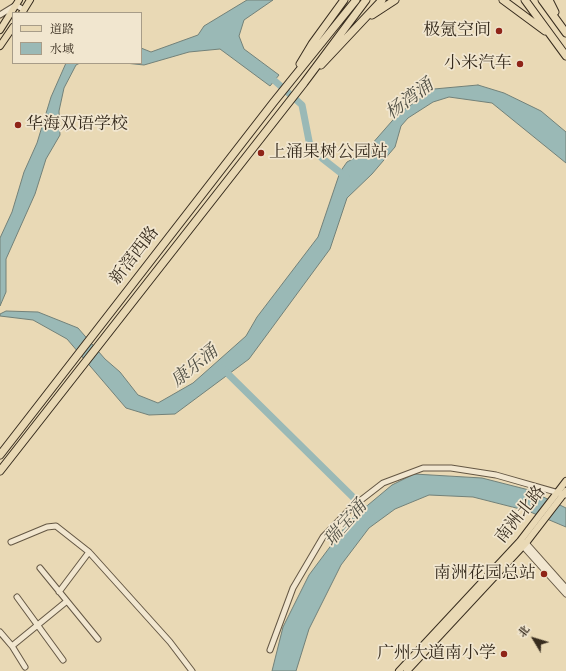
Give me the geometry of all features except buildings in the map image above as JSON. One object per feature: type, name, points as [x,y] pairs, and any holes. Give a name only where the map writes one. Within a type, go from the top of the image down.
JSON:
[{"type":"highway","points":[[294,77],[356,0]]},
{"type":"highway","points":[[304,83],[366,0]]},
{"type":"highway","points":[[304,83],[382,0]]},
{"type":"highway","points":[[355,29],[387,0]]},
{"type":"highway","points":[[355,29],[395,0]]},
{"type":"highway","points":[[503,0],[552,37]]},
{"type":"highway","points":[[525,0],[566,56]]},
{"type":"highway","points":[[542,0],[564,31]]},
{"type":"highway","points":[[549,0],[564,31]]},
{"type":"highway","points":[[294,77],[312,44],[341,1]]},
{"type":"highway","name":"新滘西路","points":[[0,455],[273,102],[294,77]]},
{"type":"highway","name":"新滘西路","points":[[0,471],[304,83]]},
{"type":"main road","points":[[23,11],[30,0]]},
{"type":"main road","points":[[0,31],[18,2]]},
{"type":"main road","points":[[0,46],[2,39],[12,28]]},
{"type":"main road","name":"南洲北路","points":[[407,671],[523,543],[561,495],[566,481]]},
{"type":"main road","name":"南洲北路","points":[[399,671],[523,543]]},
{"type":"street","points":[[0,15],[18,2],[23,11]]},
{"type":"street","points":[[0,31],[2,39]]},
{"type":"street","points":[[270,650],[293,588],[319,543],[343,516],[383,482],[423,468],[451,468],[496,474],[561,495]]},
{"type":"street","points":[[11,542],[46,527],[56,526],[89,552],[170,642],[192,671]]},
{"type":"street","points":[[523,543],[566,588]]},
{"type":"street","points":[[523,543],[566,594]]},
{"type":"street","points":[[60,592],[89,552]]},
{"type":"street","points":[[40,568],[98,639]]},
{"type":"street","points":[[17,597],[63,660]]},
{"type":"street","points":[[12,646],[67,601]]},
{"type":"street","points":[[0,632],[12,646],[26,667]]},
{"type":"water","points":[[247,0],[273,0],[244,20],[239,36],[244,49],[279,75],[270,86],[220,49],[189,52],[144,65],[134,64],[142,64],[142,48],[151,52],[198,35],[204,26]]},
{"type":"water","points":[[66,64],[78,64],[76,65],[64,88],[59,111],[60,135],[46,159],[35,194],[6,259],[6,292],[0,306],[0,238],[12,212],[24,172],[37,143],[51,97]]},
{"type":"water","points":[[478,85],[504,93],[541,111],[566,132],[566,163],[492,103],[449,97],[433,102],[408,118],[401,126],[395,147],[372,174],[347,198],[330,249],[249,359],[175,414],[149,415],[126,408],[67,339],[33,320],[0,316],[0,314],[6,311],[38,312],[78,328],[105,359],[120,372],[138,395],[158,403],[193,383],[246,336],[257,317],[318,237],[340,172],[347,162],[364,153],[399,113],[434,89]]},
{"type":"water","points":[[414,474],[482,478],[529,490],[566,508],[566,527],[528,511],[473,497],[429,495],[395,509],[369,528],[341,565],[309,629],[296,671],[272,671],[283,627],[309,575],[350,520],[392,485]]},
{"type":"waterway","points":[[267,74],[302,105],[310,146],[323,159],[346,177]]},
{"type":"waterway","points":[[222,368],[364,508],[371,511]]},
{"type":"place","name":"极氪空间","points":[[499,31]]},
{"type":"place","name":"小米汽车","points":[[520,64]]},
{"type":"place","name":"华海双语学校","points":[[18,125]]},
{"type":"place","name":"上涌果树公园站","points":[[261,153]]},
{"type":"place","name":"南洲花园总站","points":[[544,574]]},
{"type":"place","name":"广州大道南小学","points":[[504,654]]},
{"type":"water label","name":"杨湾涌","points":[[410,100]]},
{"type":"water label","name":"康乐涌","points":[[195,367]]},
{"type":"water label","name":"瑞宝涌","points":[[346,524]]}]
